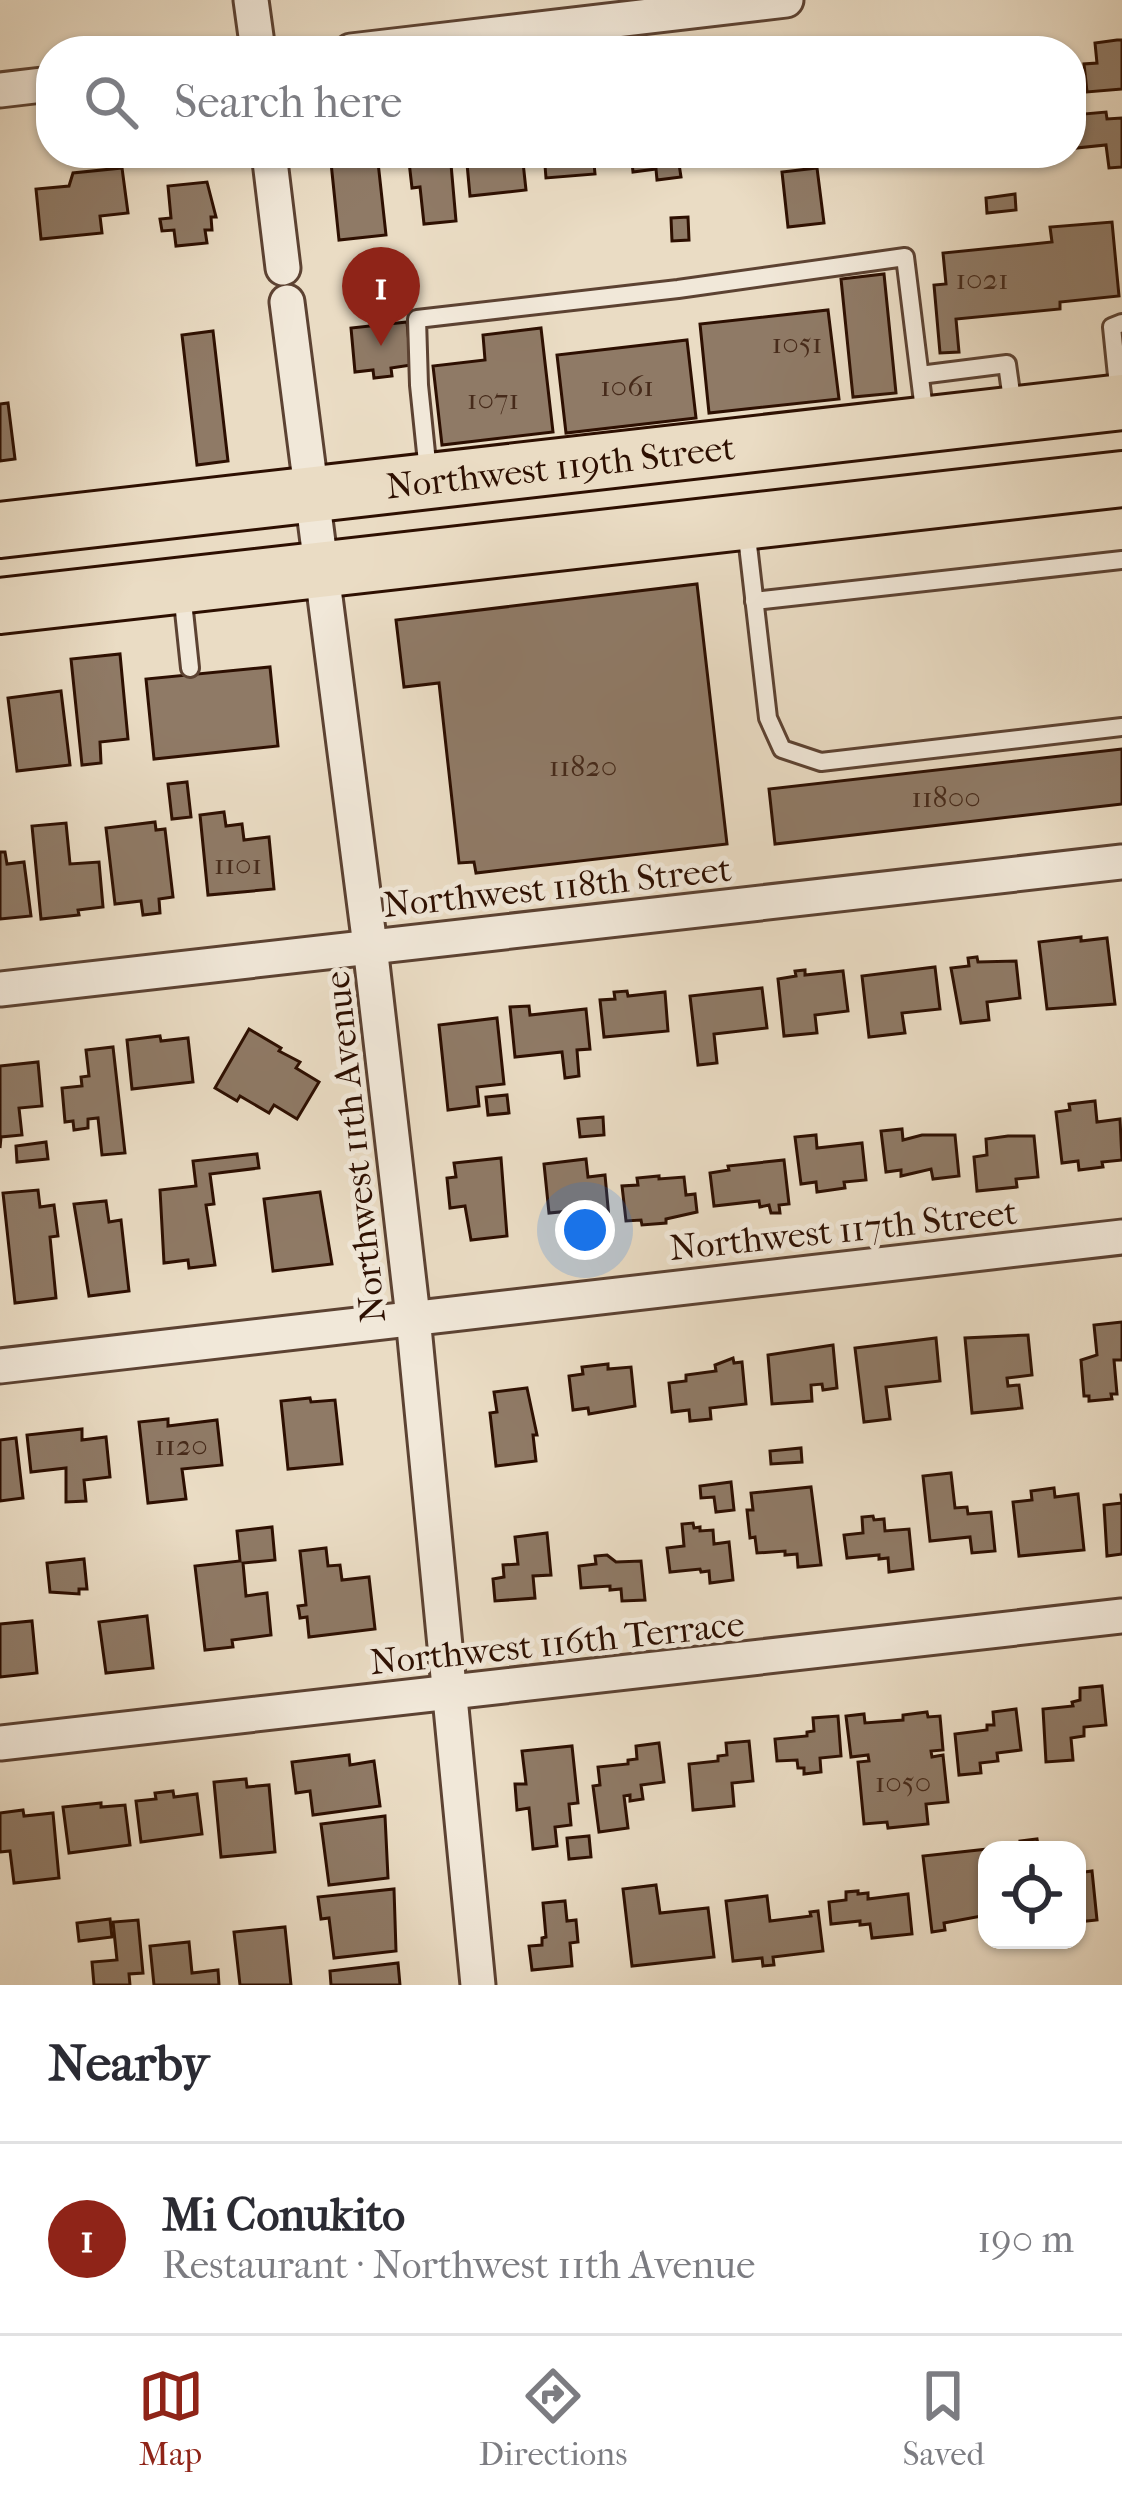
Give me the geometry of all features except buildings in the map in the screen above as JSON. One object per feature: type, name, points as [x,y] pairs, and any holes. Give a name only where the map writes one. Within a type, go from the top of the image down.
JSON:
[{"type":"highway","name":"Northwest 119th Street","points":[[0,527],[429,481],[923,400],[1014,414],[1121,402]]},
{"type":"highway","name":"Northwest 119th Street","points":[[0,606],[1122,479]]},
{"type":"street","points":[[251,0],[256,36]]},
{"type":"street","points":[[480,36],[786,0]]},
{"type":"street","points":[[0,90],[36,86]]},
{"type":"street","name":"Northwest 11th Avenue","points":[[271,168],[370,946],[478,1985]]},
{"type":"street","name":"Northwest 118th Street","points":[[0,989],[1122,862]]},
{"type":"street","name":"Northwest 117th Street","points":[[0,1366],[1122,1237]]},
{"type":"street","name":"Northwest 116th Terrace","points":[[0,1743],[1122,1616]]},
{"type":"lane","points":[[429,481],[417,319],[905,257],[923,400]]},
{"type":"lane","points":[[1121,402],[1112,327],[1122,323]]},
{"type":"lane","points":[[745,521],[768,718],[782,748],[821,762],[1122,727]]},
{"type":"lane","points":[[754,601],[1122,560]]},
{"type":"lane","points":[[181,585],[190,668]]},
{"type":"place","name":"Mi Conukito","points":[[381,346]]}]
